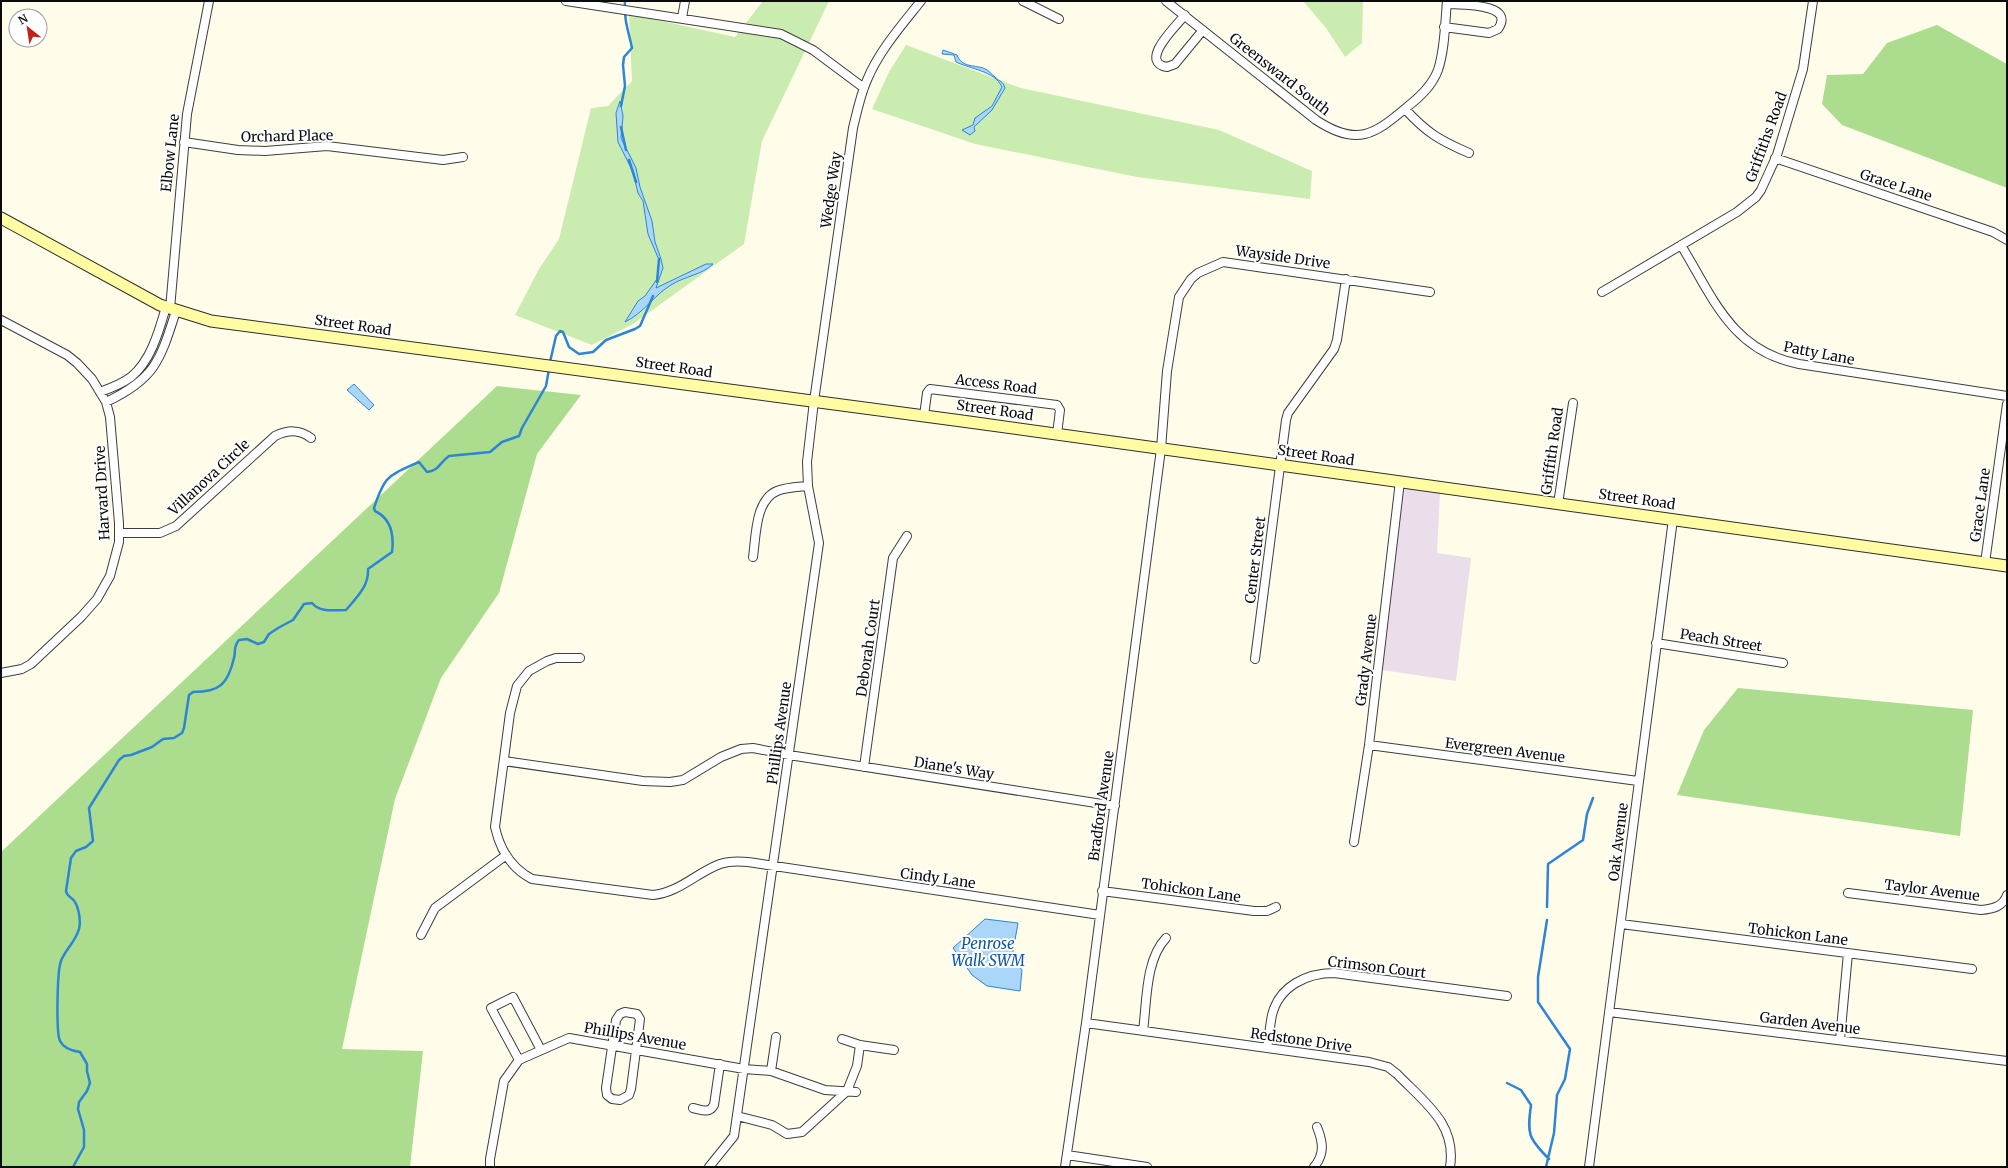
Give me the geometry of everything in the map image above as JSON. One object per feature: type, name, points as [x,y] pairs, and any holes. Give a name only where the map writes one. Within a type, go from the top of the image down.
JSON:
[{"type":"main road","name":"Street Road","points":[[1,218],[171,309],[226,323],[1161,448],[2007,566]]},
{"type":"street","name":"Elbow Lane","points":[[171,309],[187,114],[209,1]]},
{"type":"street","points":[[566,1],[772,32],[790,37],[813,50],[864,88]]},
{"type":"street","points":[[682,18],[685,1]]},
{"type":"street","name":"Wedge Way","points":[[814,401],[853,128],[864,88],[875,64],[896,32],[921,1]]},
{"type":"street","points":[[1023,1],[1059,19]]},
{"type":"street","name":"Greensward South","points":[[1166,1],[1316,120],[1335,130],[1354,135],[1374,132],[1382,128],[1420,96],[1433,80],[1440,64],[1447,2]]},
{"type":"street","name":"Griffiths Road","points":[[1602,292],[1737,212],[1756,197],[1761,190],[1775,158],[1803,69],[1813,1]]},
{"type":"street","points":[[1444,27],[1489,33],[1498,29],[1501,20],[1500,15],[1493,8],[1447,2]]},
{"type":"street","points":[[1185,16],[1157,51],[1156,59],[1159,64],[1167,67],[1175,64],[1203,30]]},
{"type":"street","points":[[1405,109],[1428,133],[1439,140],[1469,153]]},
{"type":"street","name":"Orchard Place","points":[[184,142],[238,150],[265,151],[327,146],[443,160],[463,157]]},
{"type":"street","name":"Grace Lane","points":[[1775,158],[1993,232],[2007,240]]},
{"type":"street","name":"Patty Lane","points":[[1681,245],[1730,325],[1749,343],[1773,358],[1799,364],[2007,396]]},
{"type":"street","name":"Wayside Drive","points":[[1161,448],[1167,371],[1177,306],[1180,297],[1191,279],[1198,272],[1223,262],[1346,278],[1430,292]]},
{"type":"street","name":"Center Street","points":[[1255,659],[1286,420],[1288,413],[1327,361],[1337,340],[1346,278]]},
{"type":"street","points":[[100,392],[126,380],[139,369],[146,360],[156,335],[171,309]]},
{"type":"street","points":[[106,402],[135,387],[153,368],[167,338],[171,309]]},
{"type":"street","name":"Harvard Drive","points":[[1,320],[67,355],[85,371],[106,402],[111,424],[120,533],[113,567],[98,599],[81,617],[30,664],[22,669],[1,673]]},
{"type":"street","name":"Access Road","points":[[924,416],[927,393],[930,389],[1057,405],[1060,410],[1057,434]]},
{"type":"street","name":"Phillips Avenue","points":[[709,1167],[734,1136],[819,543],[808,486],[807,462],[814,401]]},
{"type":"street","name":"Griffith Road","points":[[1558,504],[1573,403]]},
{"type":"street","name":"Grace Lane","points":[[1985,563],[2007,404]]},
{"type":"street","name":"Villanova Circle","points":[[120,533],[152,534],[168,530],[187,517],[274,436],[289,431],[296,431],[304,432],[311,438]]},
{"type":"street","name":"Bradford Avenue","points":[[1065,1167],[1086,1023],[1102,891],[1115,806],[1161,448]]},
{"type":"street","name":"Grady Avenue","points":[[1354,842],[1369,745],[1400,481]]},
{"type":"street","points":[[754,557],[757,524],[766,500],[776,492],[808,486]]},
{"type":"street","name":"Oak Avenue","points":[[1589,1167],[1673,519]]},
{"type":"street","name":"Deborah Court","points":[[864,767],[893,558],[907,536]]},
{"type":"street","name":"Peach Street","points":[[1656,642],[1783,662]]},
{"type":"street","points":[[421,935],[435,908],[505,856],[498,844],[495,828],[510,713],[517,686],[522,678],[533,668],[547,661],[556,658],[580,658]]},
{"type":"street","name":"Evergreen Avenue","points":[[1369,745],[1638,781]]},
{"type":"street","name":"Diane's Way","points":[[504,761],[643,780],[670,782],[683,780],[721,757],[741,749],[753,748],[789,756],[1115,806]]},
{"type":"street","name":"Cindy Lane","points":[[505,856],[522,873],[532,879],[653,896],[666,894],[722,863],[748,862],[773,867],[1100,915]]},
{"type":"street","name":"Tohickon Lane","points":[[1102,891],[1254,912],[1266,911],[1276,907]]},
{"type":"street","name":"Taylor Avenue","points":[[1848,893],[1981,910],[1999,906],[2004,902],[2007,895]]},
{"type":"street","name":"Tohickon Lane","points":[[1621,924],[1972,969]]},
{"type":"street","points":[[1143,1031],[1152,960],[1158,947],[1166,938]]},
{"type":"street","points":[[1840,1040],[1848,953]]},
{"type":"street","name":"Crimson Court","points":[[1268,1048],[1272,1014],[1279,999],[1290,987],[1303,978],[1316,974],[1334,973],[1507,996]]},
{"type":"street","points":[[490,1167],[490,1159],[504,1081],[519,1060],[491,1008],[513,997],[541,1050]]},
{"type":"street","points":[[632,1012],[640,1019],[636,1050],[629,1095],[620,1100],[612,1099],[607,1095],[606,1088],[613,1046],[616,1020],[620,1014],[632,1012]]},
{"type":"street","name":"Garden Avenue","points":[[1609,1012],[2007,1061]]},
{"type":"street","name":"Redstone Drive","points":[[1086,1023],[1369,1062],[1388,1067],[1397,1074],[1444,1124],[1451,1144],[1450,1167]]},
{"type":"street","points":[[771,1071],[776,1037]]},
{"type":"street","name":"Phillips Avenue","points":[[519,1060],[569,1038],[744,1069]]},
{"type":"street","points":[[842,1039],[860,1045],[894,1050]]},
{"type":"street","points":[[737,1116],[772,1125],[787,1134],[802,1132],[847,1091],[857,1066],[860,1045]]},
{"type":"street","points":[[693,1108],[706,1111],[711,1110],[714,1105],[720,1064]]},
{"type":"street","points":[[744,1069],[771,1071],[825,1090],[856,1092]]},
{"type":"street","points":[[1314,1167],[1319,1161],[1323,1150],[1317,1127]]},
{"type":"street","points":[[1067,1155],[1147,1167]]},
{"type":"shaded area","points":[[1403,488],[1440,493],[1437,553],[1471,558],[1456,681],[1382,670]]},
{"type":"green space","points":[[763,1],[829,1],[762,141],[744,244],[633,324],[592,345],[515,315],[539,269],[559,239],[591,108],[608,106],[632,81],[629,14],[735,37]]},
{"type":"green space","points":[[1303,1],[1363,1],[1362,43],[1345,57],[1326,28]]},
{"type":"green space","points":[[1937,25],[2007,64],[2007,188],[1842,125],[1822,104],[1827,75],[1863,74],[1887,43]]},
{"type":"green space","points":[[906,45],[1021,88],[1219,130],[1312,171],[1310,199],[1137,177],[975,144],[872,109],[889,72]]},
{"type":"green space","points":[[497,386],[581,395],[537,454],[499,593],[441,678],[395,799],[342,1049],[423,1051],[410,1167],[5,1167],[1,1165],[1,852]]},
{"type":"green space","points":[[1738,688],[1973,710],[1960,836],[1677,795],[1704,730]]},
{"type":"water","points":[[943,50],[957,55],[964,64],[987,70],[1002,83],[1005,88],[992,110],[974,127],[975,131],[970,135],[962,130],[973,125],[975,118],[992,106],[1002,87],[994,77],[956,62],[954,55],[942,54]]},
{"type":"water","points":[[620,101],[623,116],[621,138],[636,168],[640,187],[652,221],[655,242],[663,268],[656,288],[706,264],[713,264],[704,271],[682,279],[671,285],[638,314],[625,322],[638,301],[645,296],[657,279],[659,260],[648,234],[643,201],[638,193],[633,172],[618,142],[616,113]]},
{"type":"water","points":[[354,384],[374,405],[369,410],[347,390]]},
{"type":"water","name":"Penrose Walk SWM","points":[[985,919],[1018,923],[1012,957],[1022,970],[1020,991],[987,986],[972,975],[953,948]]},
{"type":"waterway","points":[[621,106],[625,86],[623,65],[624,57],[632,48],[626,20],[625,1]]},
{"type":"waterway","points":[[621,127],[626,150]]},
{"type":"waterway","points":[[629,160],[636,182]]},
{"type":"waterway","points":[[657,282],[659,259]]},
{"type":"waterway","points":[[550,362],[556,336],[560,331],[563,332],[569,347],[579,354],[593,352],[606,340],[640,326],[653,296]]},
{"type":"waterway","points":[[73,1167],[84,1147],[84,1130],[78,1109],[79,1102],[87,1091],[90,1083],[87,1064],[80,1052],[68,1049],[60,1041],[58,1027],[58,989],[61,961],[78,933],[80,926],[76,905],[74,900],[67,895],[66,891],[71,858],[76,851],[86,847],[93,841],[89,808],[119,760],[124,756],[152,747],[163,739],[174,738],[182,733],[189,695],[193,692],[203,692],[217,688],[226,680],[232,667],[235,647],[239,640],[247,639],[258,644],[264,642],[269,634],[293,620],[304,604],[312,603],[323,610],[346,610],[358,596],[367,581],[368,569],[392,552],[393,540],[391,528],[381,514],[375,511],[374,508],[381,489],[389,478],[400,470],[419,462],[427,472],[437,468],[449,456],[490,452],[502,442],[519,436],[546,386],[549,369]]},
{"type":"waterway","points":[[1547,907],[1548,864],[1583,840],[1587,814],[1593,798]]},
{"type":"waterway","points":[[1546,1167],[1554,1133],[1557,1095],[1565,1079],[1570,1049],[1538,1002],[1538,977],[1547,920]]},
{"type":"waterway","points":[[1507,1083],[1521,1090],[1531,1105],[1529,1129],[1533,1140],[1549,1159]]}]
